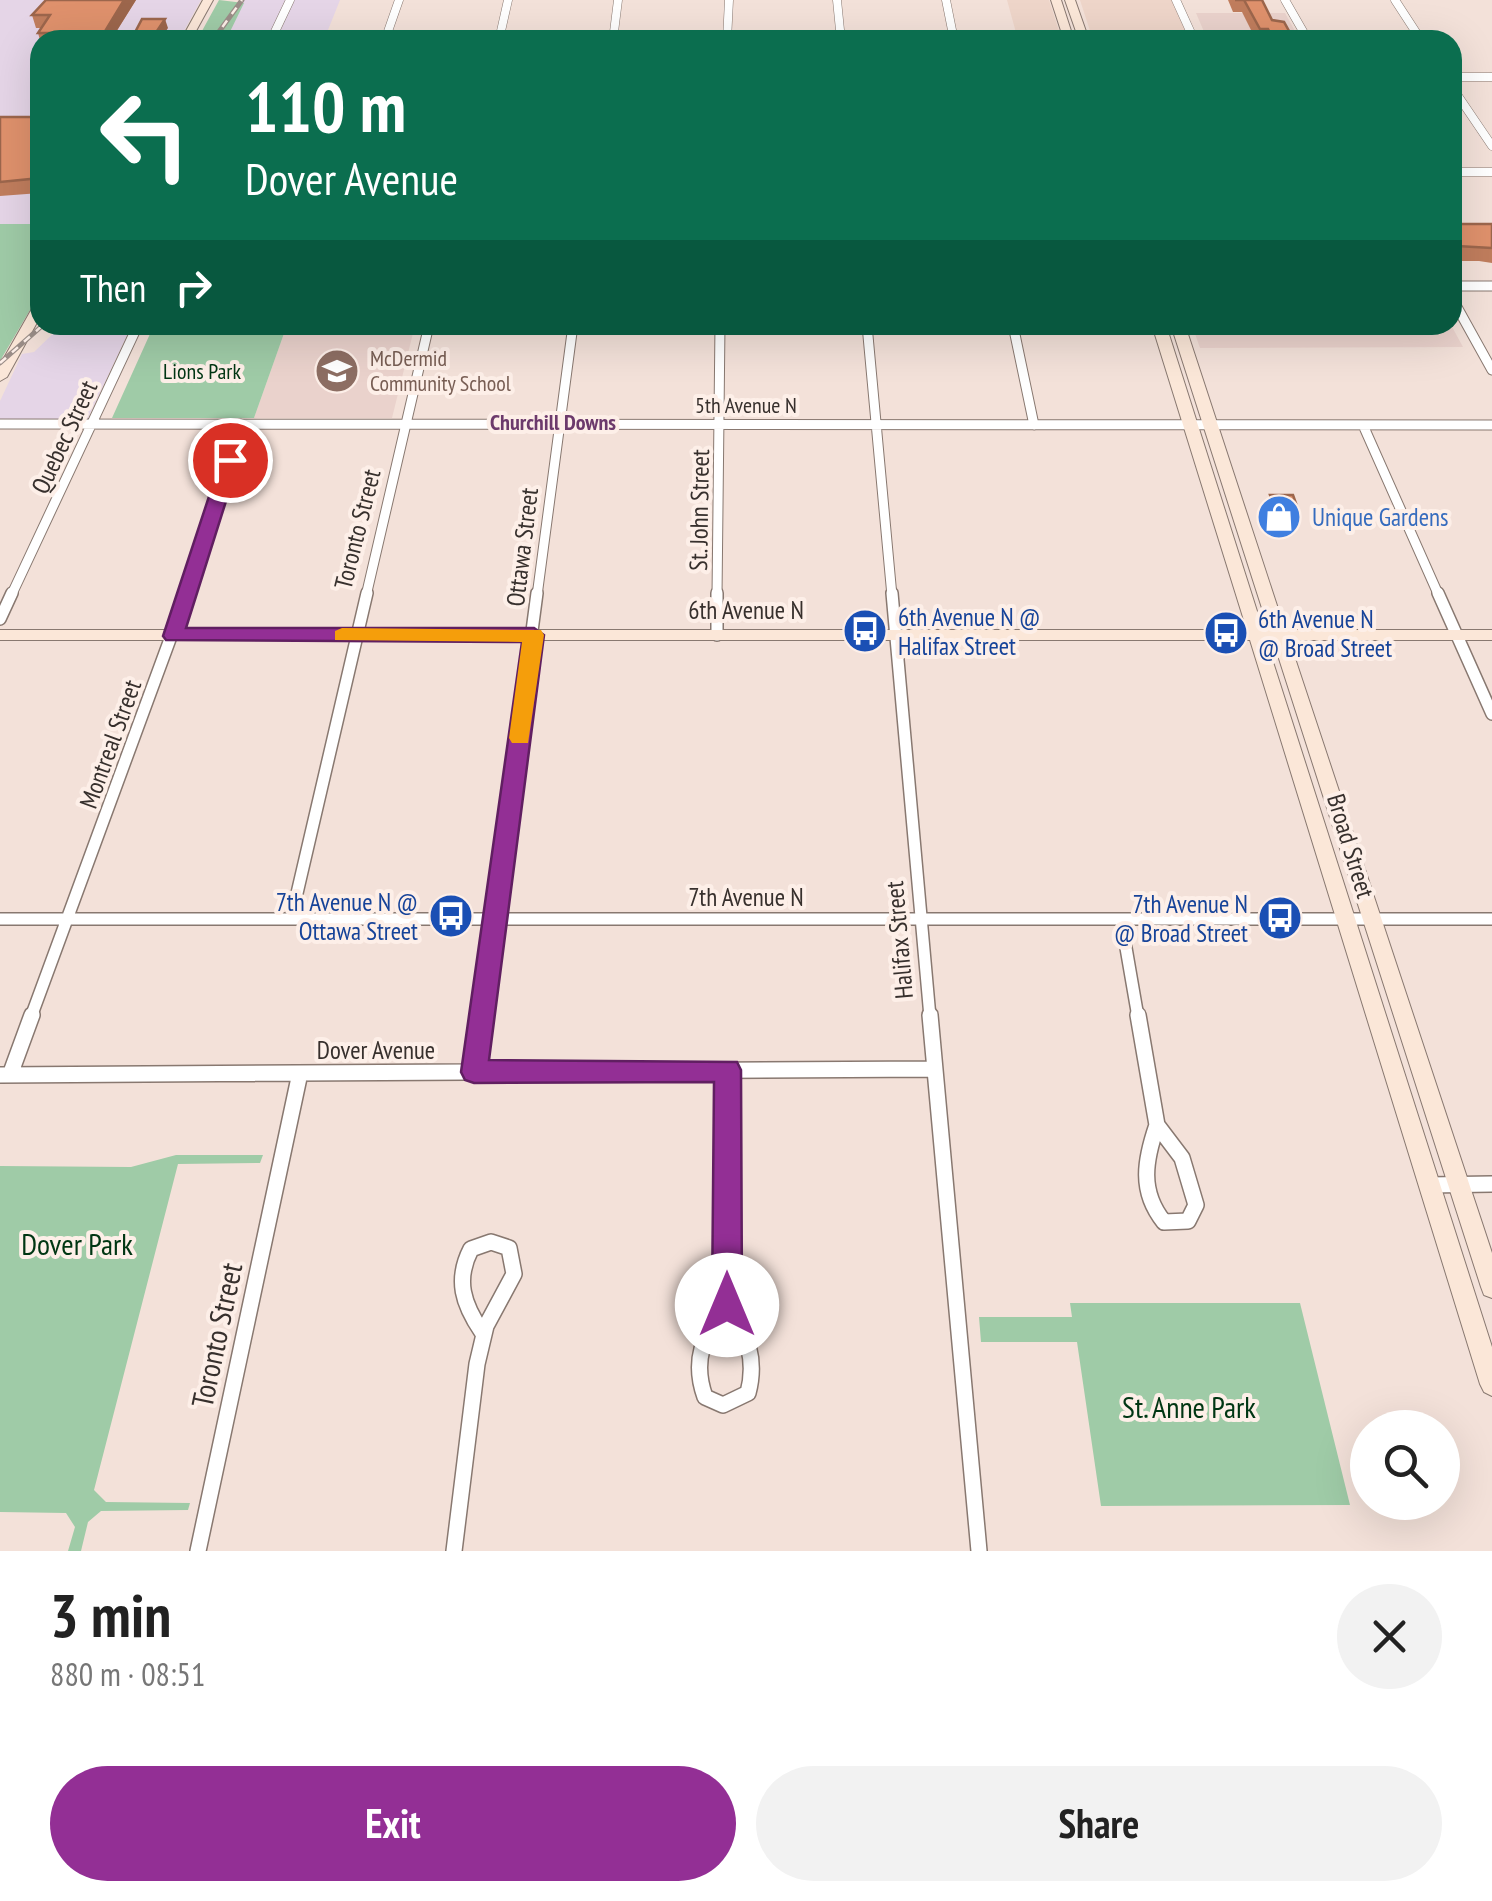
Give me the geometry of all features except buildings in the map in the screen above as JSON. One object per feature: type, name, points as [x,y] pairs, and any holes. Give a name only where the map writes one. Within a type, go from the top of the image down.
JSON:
[{"type":"main road","points":[[192,30],[208,0]]},
{"type":"main road","points":[[1056,0],[1066,30]]},
{"type":"main road","points":[[1070,0],[1080,30]]},
{"type":"main road","points":[[0,377],[30,323]]},
{"type":"main road","name":"Broad Street","points":[[1161,335],[1492,1384]]},
{"type":"main road","name":"Broad Street","points":[[1181,335],[1492,1287]]},
{"type":"main road","name":"6th Avenue N","points":[[0,636],[1492,635]]},
{"type":"street","points":[[276,30],[290,0]]},
{"type":"street","points":[[388,30],[399,0]]},
{"type":"street","points":[[501,30],[508,0]]},
{"type":"street","points":[[614,30],[618,0]]},
{"type":"street","points":[[728,30],[729,0]]},
{"type":"street","points":[[837,0],[840,30]]},
{"type":"street","points":[[946,0],[952,30]]},
{"type":"street","points":[[1176,0],[1190,30]]},
{"type":"street","points":[[1286,0],[1302,30]]},
{"type":"street","points":[[1395,0],[1414,30]]},
{"type":"street","points":[[1462,77],[1492,77]]},
{"type":"street","points":[[1462,102],[1492,146]]},
{"type":"street","points":[[1462,172],[1492,172]]},
{"type":"street","points":[[1462,286],[1492,286]]},
{"type":"street","points":[[1462,316],[1492,370]]},
{"type":"street","name":"Quebec Street","points":[[0,619],[133,335]]},
{"type":"street","name":"Toronto Street","points":[[291,919],[427,335]]},
{"type":"street","name":"Ottawa Street","points":[[474,1072],[573,335]]},
{"type":"street","name":"St. John Street","points":[[718,635],[720,335]]},
{"type":"street","name":"Halifax Street","points":[[868,335],[979,1551]]},
{"type":"street","points":[[1014,335],[1034,425]]},
{"type":"street","name":"5th Avenue N","points":[[0,424],[1492,425]]},
{"type":"street","name":"Montreal Street","points":[[5,1075],[69,919],[174,636],[241,424]]},
{"type":"street","points":[[1363,425],[1492,714]]},
{"type":"street","name":"7th Avenue N","points":[[0,919],[1492,919]]},
{"type":"street","points":[[1121,919],[1158,1126],[1182,1158],[1191,1182],[1196,1206],[1188,1221],[1164,1222],[1150,1207],[1145,1158],[1158,1126]]},
{"type":"street","name":"Dover Avenue","points":[[5,1075],[932,1069]]},
{"type":"street","points":[[727,1305],[706,1329],[698,1361],[698,1381],[705,1397],[724,1405],[748,1394],[754,1376],[745,1328],[727,1305],[728,1070]]},
{"type":"street","name":"Toronto Street","points":[[198,1551],[300,1073]]},
{"type":"street","points":[[1429,1185],[1492,1184]]},
{"type":"street","points":[[454,1551],[482,1332],[512,1287],[514,1274],[515,1262],[509,1248],[491,1242],[471,1248],[460,1266],[460,1292],[482,1332]]},
{"type":"shaded area","points":[[0,0],[201,0],[184,30],[30,30],[30,224],[0,224]]},
{"type":"shaded area","points":[[240,0],[340,0],[328,30],[231,30],[243,3]]},
{"type":"shaded area","points":[[1007,0],[1049,0],[1059,30],[1015,30]]},
{"type":"shaded area","points":[[1080,0],[1174,0],[1187,30],[1090,30]]},
{"type":"shaded area","points":[[1196,13],[1285,13],[1294,30],[1203,30]]},
{"type":"shaded area","points":[[52,335],[127,335],[87,420],[0,419],[0,401],[22,354],[34,352]]},
{"type":"shaded area","name":"McDermid Community School","points":[[283,335],[413,335],[392,418],[254,418]]},
{"type":"shaded area","points":[[1195,335],[1456,335],[1463,347],[1200,348]]},
{"type":"green space","points":[[219,0],[244,3],[231,30],[202,30]]},
{"type":"green space","points":[[0,224],[30,224],[30,310],[0,361]]},
{"type":"green space","name":"Lions Park","points":[[149,335],[283,335],[254,418],[112,418]]},
{"type":"green space","name":"Dover Park","points":[[176,1155],[263,1155],[260,1163],[178,1164],[94,1490],[106,1502],[190,1503],[188,1510],[101,1511],[88,1522],[81,1551],[68,1551],[75,1527],[66,1513],[0,1512],[0,1166],[131,1167]]},
{"type":"green space","name":"St. Anne Park","points":[[1070,1303],[1300,1303],[1350,1505],[1101,1506],[1077,1342],[981,1342],[979,1317],[1072,1317]]},
{"type":"railway","points":[[220,30],[242,0]]},
{"type":"railway","points":[[0,363],[32,335]]},
{"type":"slow traffic","points":[[342,636],[534,635],[520,738]]},
{"type":"place","name":"McDermid Community School","points":[[337,371]]},
{"type":"place","name":"Unique Gardens","points":[[1279,517]]},
{"type":"place","name":"6th Avenue N @ Halifax Street","points":[[865,631]]},
{"type":"place","name":"6th Avenue N @ Broad Street","points":[[1226,633]]},
{"type":"place","name":"7th Avenue N @ Ottawa Street","points":[[451,916]]},
{"type":"place","name":"7th Avenue N @ Broad Street","points":[[1280,918]]},
{"type":"district","name":"Churchill Downs","points":[[553,422]]},
{"type":"route","points":[[230,460],[174,636],[534,635],[474,1072],[728,1070],[727,1305]]}]
